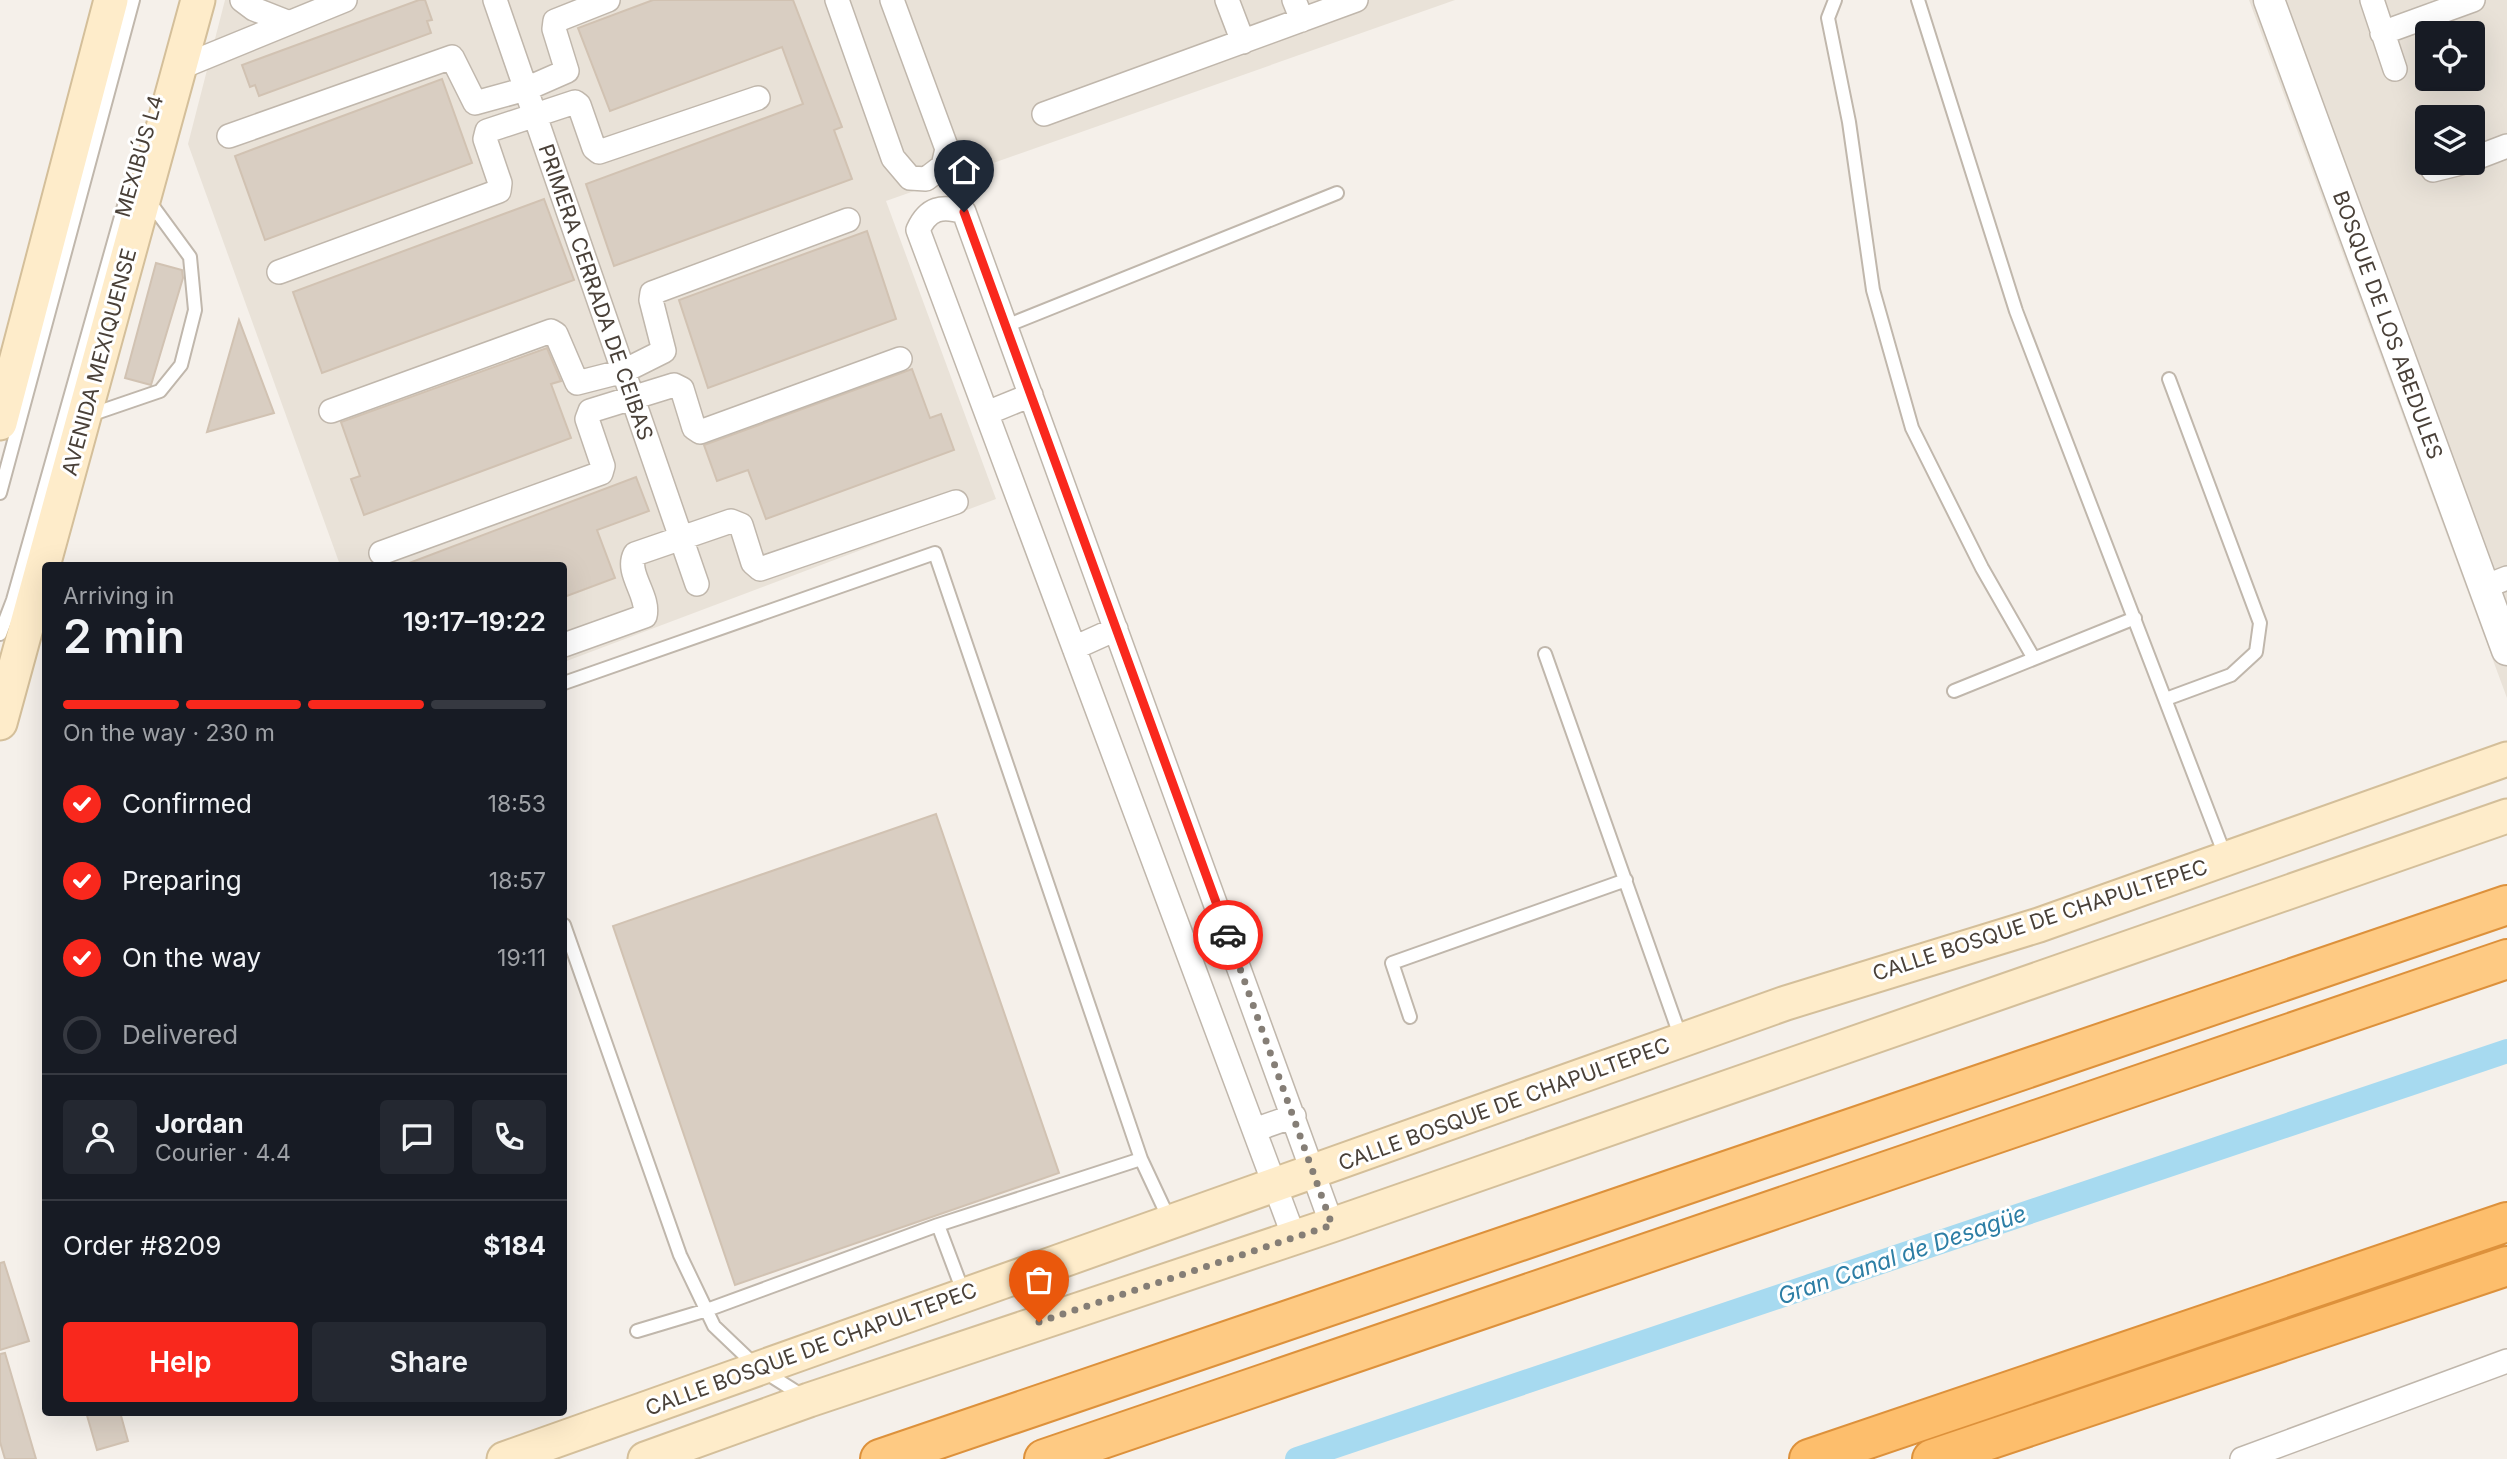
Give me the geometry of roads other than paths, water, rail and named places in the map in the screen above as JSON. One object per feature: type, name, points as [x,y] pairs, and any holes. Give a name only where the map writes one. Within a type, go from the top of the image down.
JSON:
[{"type":"highway","points":[[880,1459],[2507,905]]},
{"type":"highway","points":[[1044,1459],[2507,959]]},
{"type":"highway","points":[[1809,1459],[2507,1222]]},
{"type":"highway","points":[[1932,1459],[2507,1266]]},
{"type":"main road","points":[[0,423],[111,0]]},
{"type":"main road","name":"AVENIDA MEXIQUENSE","points":[[44,562],[84,417],[137,191],[179,68],[198,0]]},
{"type":"main road","name":"AVENIDA MEXIQUENSE","points":[[0,723],[42,570]]},
{"type":"main road","name":"CALLE BOSQUE DE CHAPULTEPEC","points":[[504,1459],[1786,1003],[2039,925],[2507,759]]},
{"type":"main road","points":[[645,1459],[809,1399],[1332,1225],[2507,816]]},
{"type":"street","points":[[242,0],[254,9],[287,22]]},
{"type":"street","points":[[179,68],[345,0]]},
{"type":"street","name":"PRIMERA CERRADA DE CEIBAS","points":[[495,0],[697,584]]},
{"type":"street","points":[[229,136],[452,57],[475,103],[526,89],[567,71],[554,29],[555,21],[608,0]]},
{"type":"street","points":[[837,0],[893,158],[910,178],[926,179],[943,166],[947,149],[892,0]]},
{"type":"street","points":[[1227,0],[1243,42]]},
{"type":"street","points":[[1044,114],[1243,42],[1298,10],[1356,0]]},
{"type":"street","name":"BOSQUE DE LOS ABEDULES","points":[[2269,0],[2496,583],[2507,650]]},
{"type":"street","points":[[2371,0],[2395,69]]},
{"type":"street","points":[[2382,33],[2473,0]]},
{"type":"street","points":[[279,272],[499,191],[500,183],[485,135],[535,114],[570,102],[579,105],[594,148],[599,152],[758,98]]},
{"type":"street","points":[[2485,154],[2507,146]]},
{"type":"street","points":[[1294,1237],[918,230],[924,216],[935,209],[951,208],[964,212],[1332,1225]]},
{"type":"street","points":[[331,411],[551,331],[556,334],[577,383],[624,371],[664,351],[651,300],[652,293],[848,220]]},
{"type":"street","points":[[381,553],[601,473],[603,466],[588,415],[632,398],[678,386],[682,389],[694,428],[700,432],[900,359]]},
{"type":"street","points":[[987,413],[1031,395]]},
{"type":"street","points":[[567,644],[645,616],[646,607],[632,558],[635,554],[731,521],[741,525],[753,563],[760,569],[956,502]]},
{"type":"street","points":[[1074,648],[1116,629]]},
{"type":"street","points":[[1254,1130],[1294,1116]]},
{"type":"street","points":[[2242,1459],[2507,1361]]},
{"type":"lane","points":[[0,493],[133,0]]},
{"type":"lane","points":[[1835,0],[1828,18],[1849,122],[1873,290],[1912,428],[1982,568],[2033,657]]},
{"type":"lane","points":[[1918,0],[2016,311],[2226,859]]},
{"type":"lane","points":[[84,417],[160,391],[181,365],[195,310],[190,257],[137,191]]},
{"type":"lane","name":"MEXIBÚS L4","points":[[0,634],[13,600],[137,191]]},
{"type":"lane","points":[[1006,326],[1337,192]]},
{"type":"lane","points":[[2166,699],[2231,675],[2256,652],[2260,623],[2169,379]]},
{"type":"lane","points":[[567,682],[935,553],[1141,1159],[1171,1222]]},
{"type":"lane","points":[[1954,691],[2135,618]]},
{"type":"lane","points":[[1545,654],[1682,1041]]},
{"type":"lane","points":[[1410,1017],[1392,963],[1626,880]]},
{"type":"lane","points":[[567,934],[680,1255],[715,1326],[757,1367],[809,1399]]},
{"type":"lane","points":[[637,1331],[708,1310],[938,1225],[1141,1159]]},
{"type":"lane","points":[[938,1225],[964,1294]]},
{"type":"waterway","name":"Gran Canal de Desagüe","points":[[1297,1459],[2507,1051]]}]
